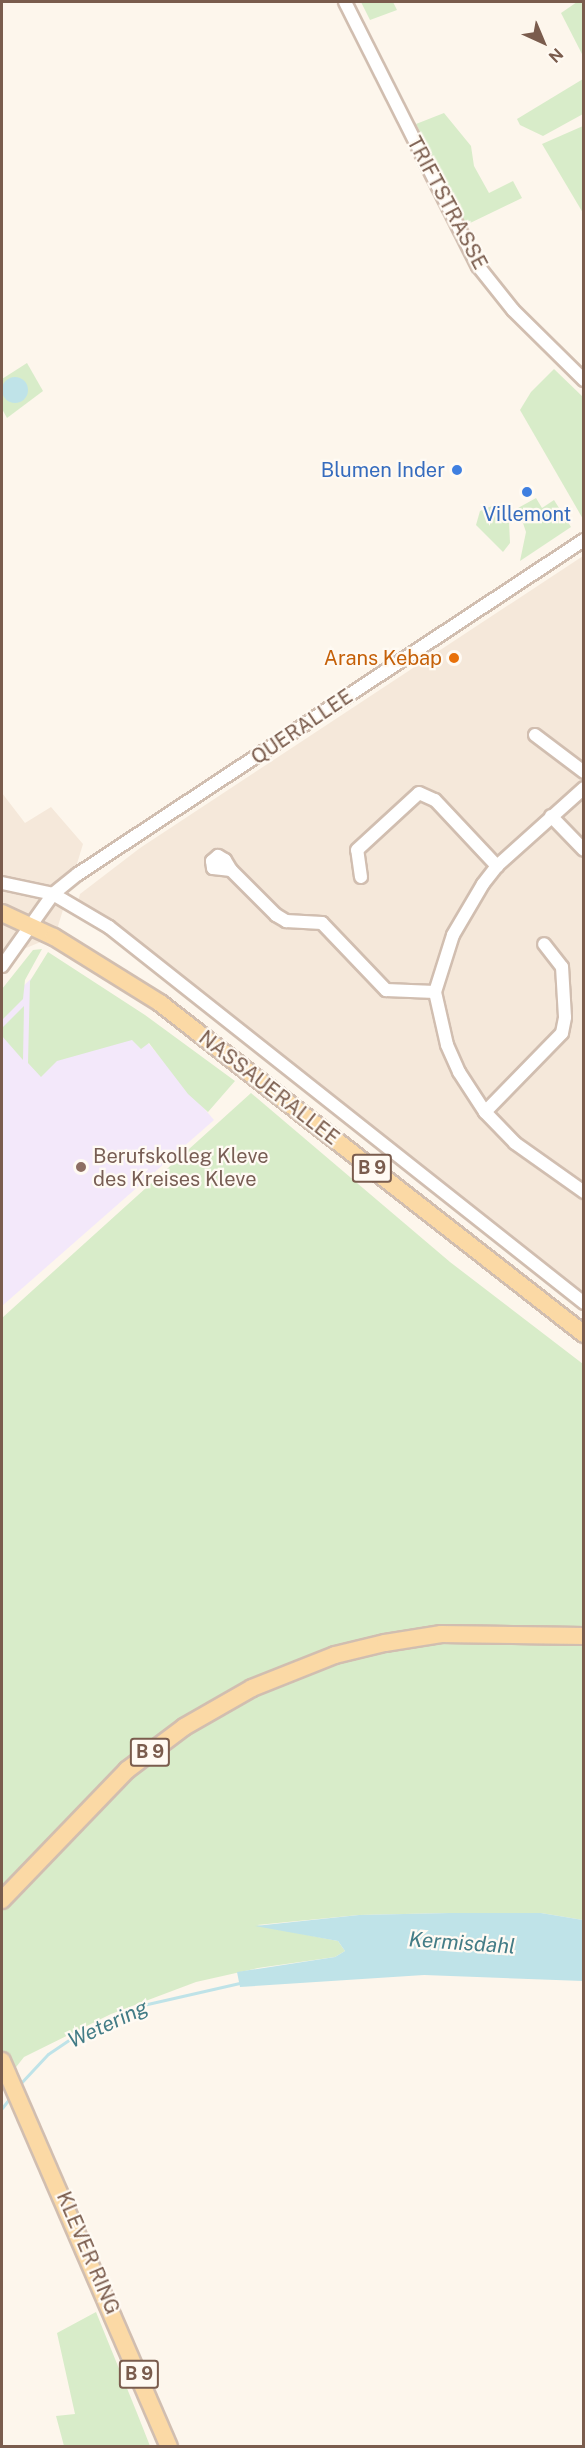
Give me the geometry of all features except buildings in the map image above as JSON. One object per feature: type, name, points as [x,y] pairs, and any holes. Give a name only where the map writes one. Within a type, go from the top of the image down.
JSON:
[{"type":"main road","name":"NASSAUERALLEE","points":[[2,913],[30,923],[160,1003],[584,1334]]},
{"type":"main road","name":"B 9","points":[[2,1900],[127,1770],[184,1727],[252,1688],[335,1655],[385,1643],[441,1634],[515,1632],[584,1636]]},
{"type":"main road","name":"KLEVER RING","points":[[2,2061],[31,2123],[169,2446]]},
{"type":"street","name":"TRIFTSTRASSE","points":[[345,2],[478,266],[513,310],[584,380]]},
{"type":"street","name":"QUERALLEE","points":[[2,966],[30,923],[58,891],[584,540]]},
{"type":"street","points":[[535,735],[584,772]]},
{"type":"street","points":[[584,788],[497,866],[453,935],[435,992],[447,1045],[459,1072],[485,1112],[515,1143],[584,1192]]},
{"type":"street","points":[[361,877],[357,850],[419,794],[435,800],[497,866]]},
{"type":"street","points":[[551,816],[584,850]]},
{"type":"street","points":[[231,870],[276,915],[286,921],[322,923],[386,990],[435,992]]},
{"type":"street","name":"NASSAUERALLEE","points":[[2,883],[58,891],[109,927],[584,1303]]},
{"type":"street","points":[[485,1112],[562,1033],[565,1017],[562,966],[544,944]]},
{"type":"shaded area","points":[[583,556],[583,1296],[78,901],[80,894],[140,848]]},
{"type":"shaded area","points":[[2,793],[25,823],[51,807],[83,844],[55,936],[2,958]]},
{"type":"shaded area","name":"Berufskolleg Kleve des Kreises Kleve","points":[[51,960],[149,1044],[214,1120],[2,1306],[2,1006]]},
{"type":"green space","points":[[361,2],[393,2],[397,10],[370,20]]},
{"type":"green space","points":[[577,2],[583,2],[583,56],[561,13]]},
{"type":"green space","points":[[583,79],[583,114],[543,136],[520,125],[517,119]]},
{"type":"green space","points":[[444,113],[471,146],[474,166],[489,193],[513,181],[522,198],[466,225],[416,124]]},
{"type":"green space","points":[[583,126],[583,213],[542,144]]},
{"type":"green space","points":[[27,363],[43,391],[7,418],[2,409],[2,379]]},
{"type":"green space","points":[[554,369],[583,397],[583,519],[520,410],[531,392]]},
{"type":"green space","points":[[536,498],[542,508],[554,500],[571,527],[520,561],[526,532],[518,508]]},
{"type":"green space","points":[[492,506],[502,510],[509,521],[510,543],[503,552],[476,525],[480,511]]},
{"type":"green space","points":[[42,949],[25,980],[23,999],[2,1020],[2,989],[33,950]]},
{"type":"green space","points":[[48,952],[145,1015],[235,1081],[208,1112],[188,1094],[149,1043],[141,1049],[132,1040],[57,1061],[41,1077],[28,1063],[30,981]]},
{"type":"green space","points":[[24,1006],[23,1060],[2,1036],[2,1028]]},
{"type":"green space","points":[[251,1093],[450,1262],[583,1364],[583,1920],[541,1913],[449,1913],[359,1915],[257,1925],[338,1941],[345,1951],[335,1957],[258,1968],[196,1982],[111,2014],[24,2057],[2,2085],[2,1318]]},
{"type":"green space","points":[[96,2312],[150,2446],[64,2446],[56,2416],[75,2414],[57,2333]]},
{"type":"water","points":[[15,377],[24,381],[28,390],[24,399],[15,403],[6,399],[2,390],[6,381]]},
{"type":"water","name":"Kermisdahl","points":[[541,1913],[583,1920],[583,1981],[424,1975],[240,1987],[237,1972],[335,1957],[345,1951],[338,1941],[255,1926],[359,1915]]},
{"type":"waterway","name":"Wetering","points":[[19,2085],[48,2054],[72,2038],[143,2005],[240,1983]]},
{"type":"waterway","name":"Wetering","points":[[2,2108],[12,2095]]},
{"type":"place","name":"Blumen Inder","points":[[457,470]]},
{"type":"place","name":"Villemont","points":[[527,492]]},
{"type":"place","name":"Arans Kebap","points":[[454,658]]},
{"type":"place","name":"Berufskolleg Kleve des Kreises Kleve","points":[[81,1167]]}]
